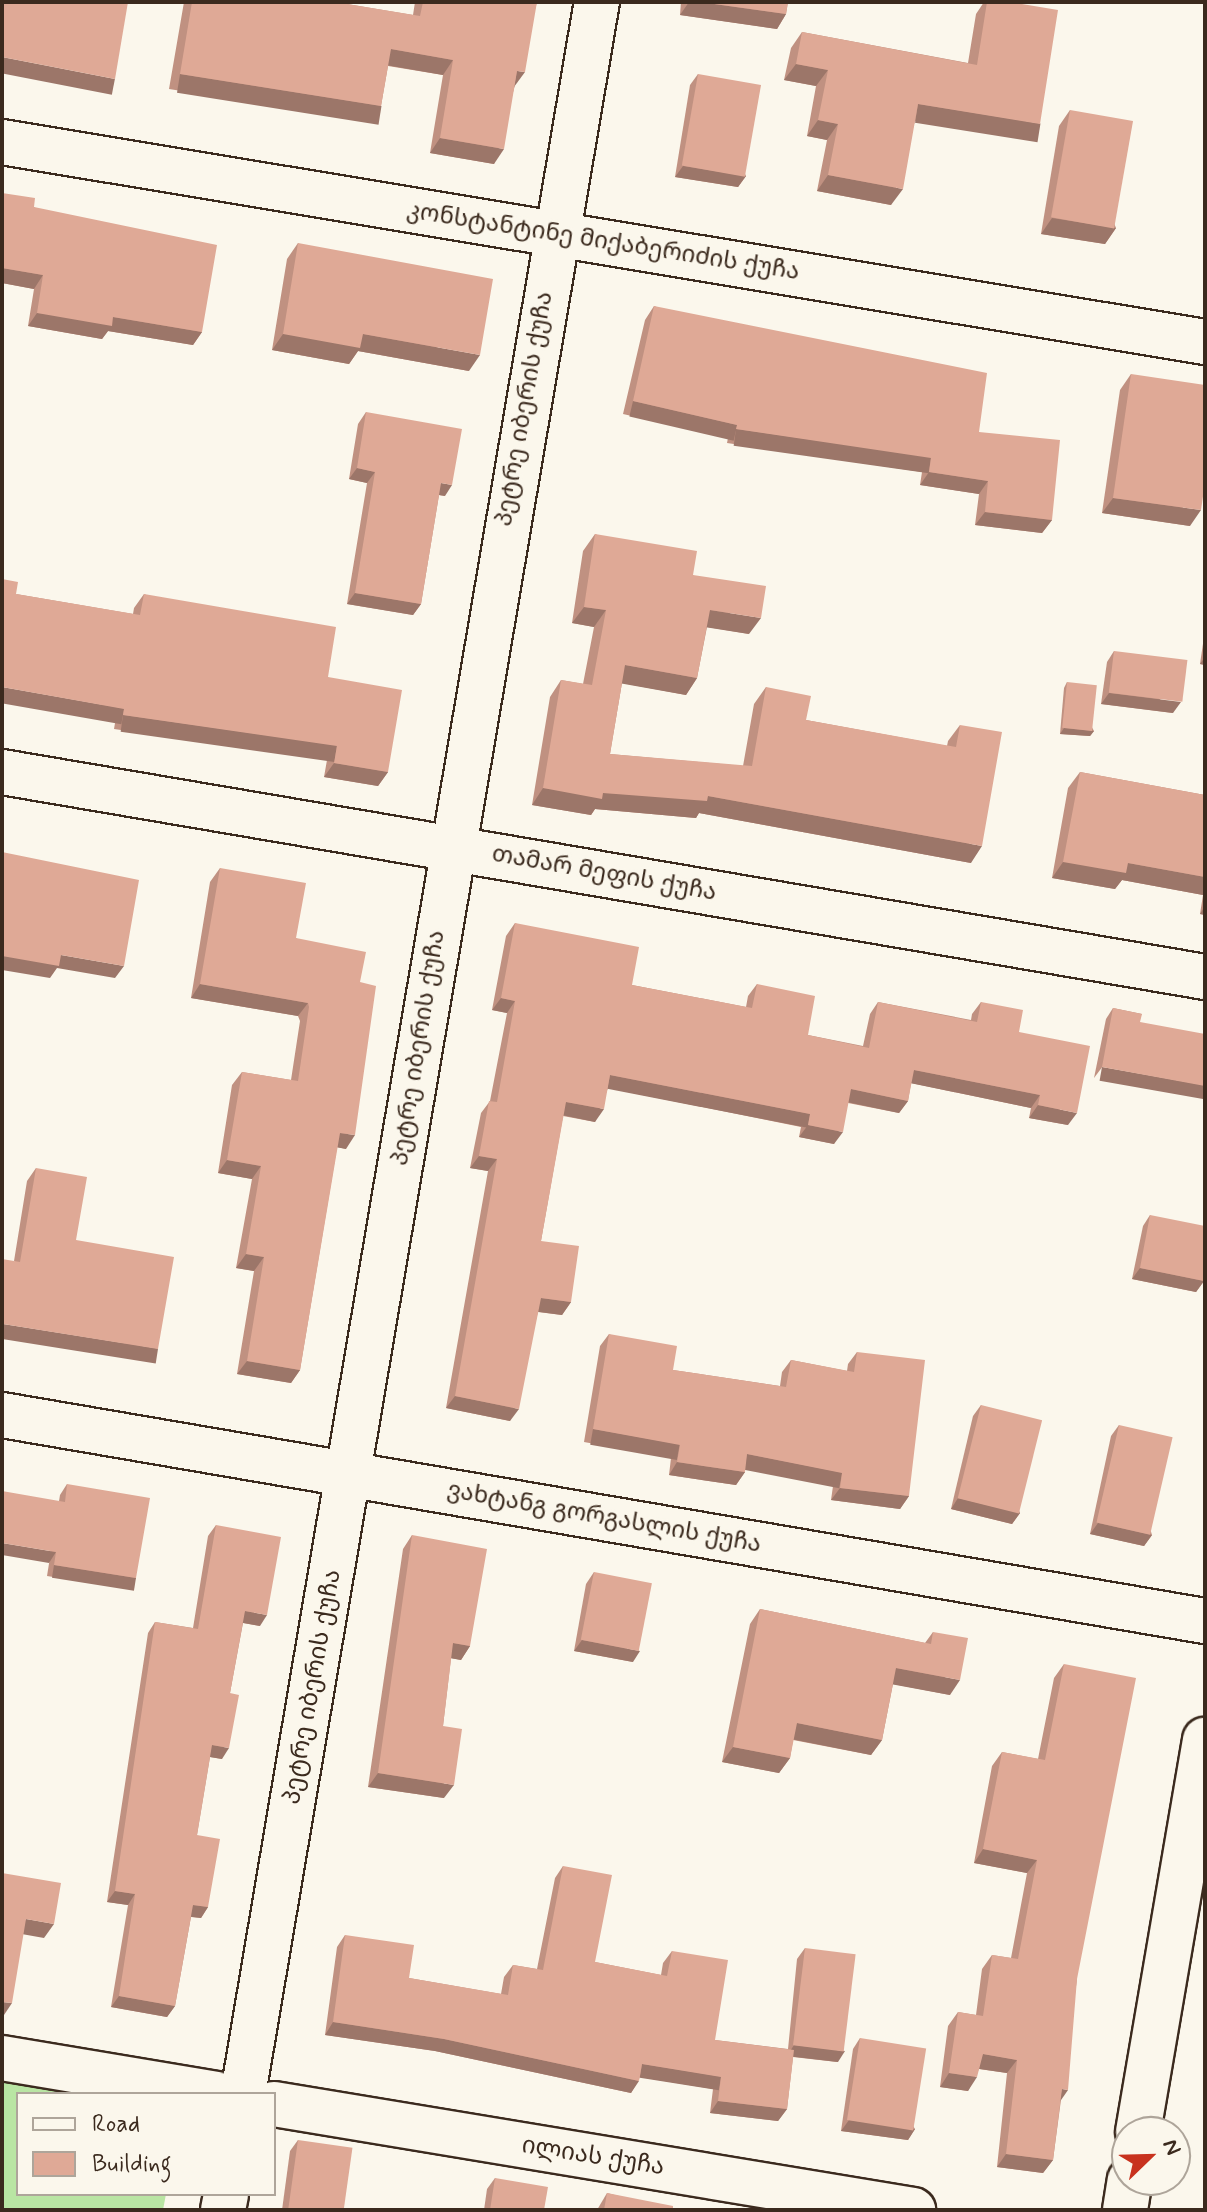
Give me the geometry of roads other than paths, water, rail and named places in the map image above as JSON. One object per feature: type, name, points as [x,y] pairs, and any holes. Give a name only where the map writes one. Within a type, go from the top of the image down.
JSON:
[{"type":"street","name":"პეტრე იბერის ქუჩა","points":[[243,2092],[349,1474],[451,848],[597,2]]},
{"type":"street","name":"კონსტანტინე მიქაბერიძის ქუჩა","points":[[2,142],[1205,342]]},
{"type":"street","name":"თამარ მეფის ქუჩა","points":[[2,772],[1205,977]]},
{"type":"street","name":"ვახტანგ გორგასლის ქუჩა","points":[[2,1415],[1205,1621]]},
{"type":"street","points":[[1141,2116],[1205,1740]]},
{"type":"street","points":[[2,2058],[204,2092]]},
{"type":"street","name":"ილიას ქუჩა","points":[[276,2104],[913,2210]]}]
